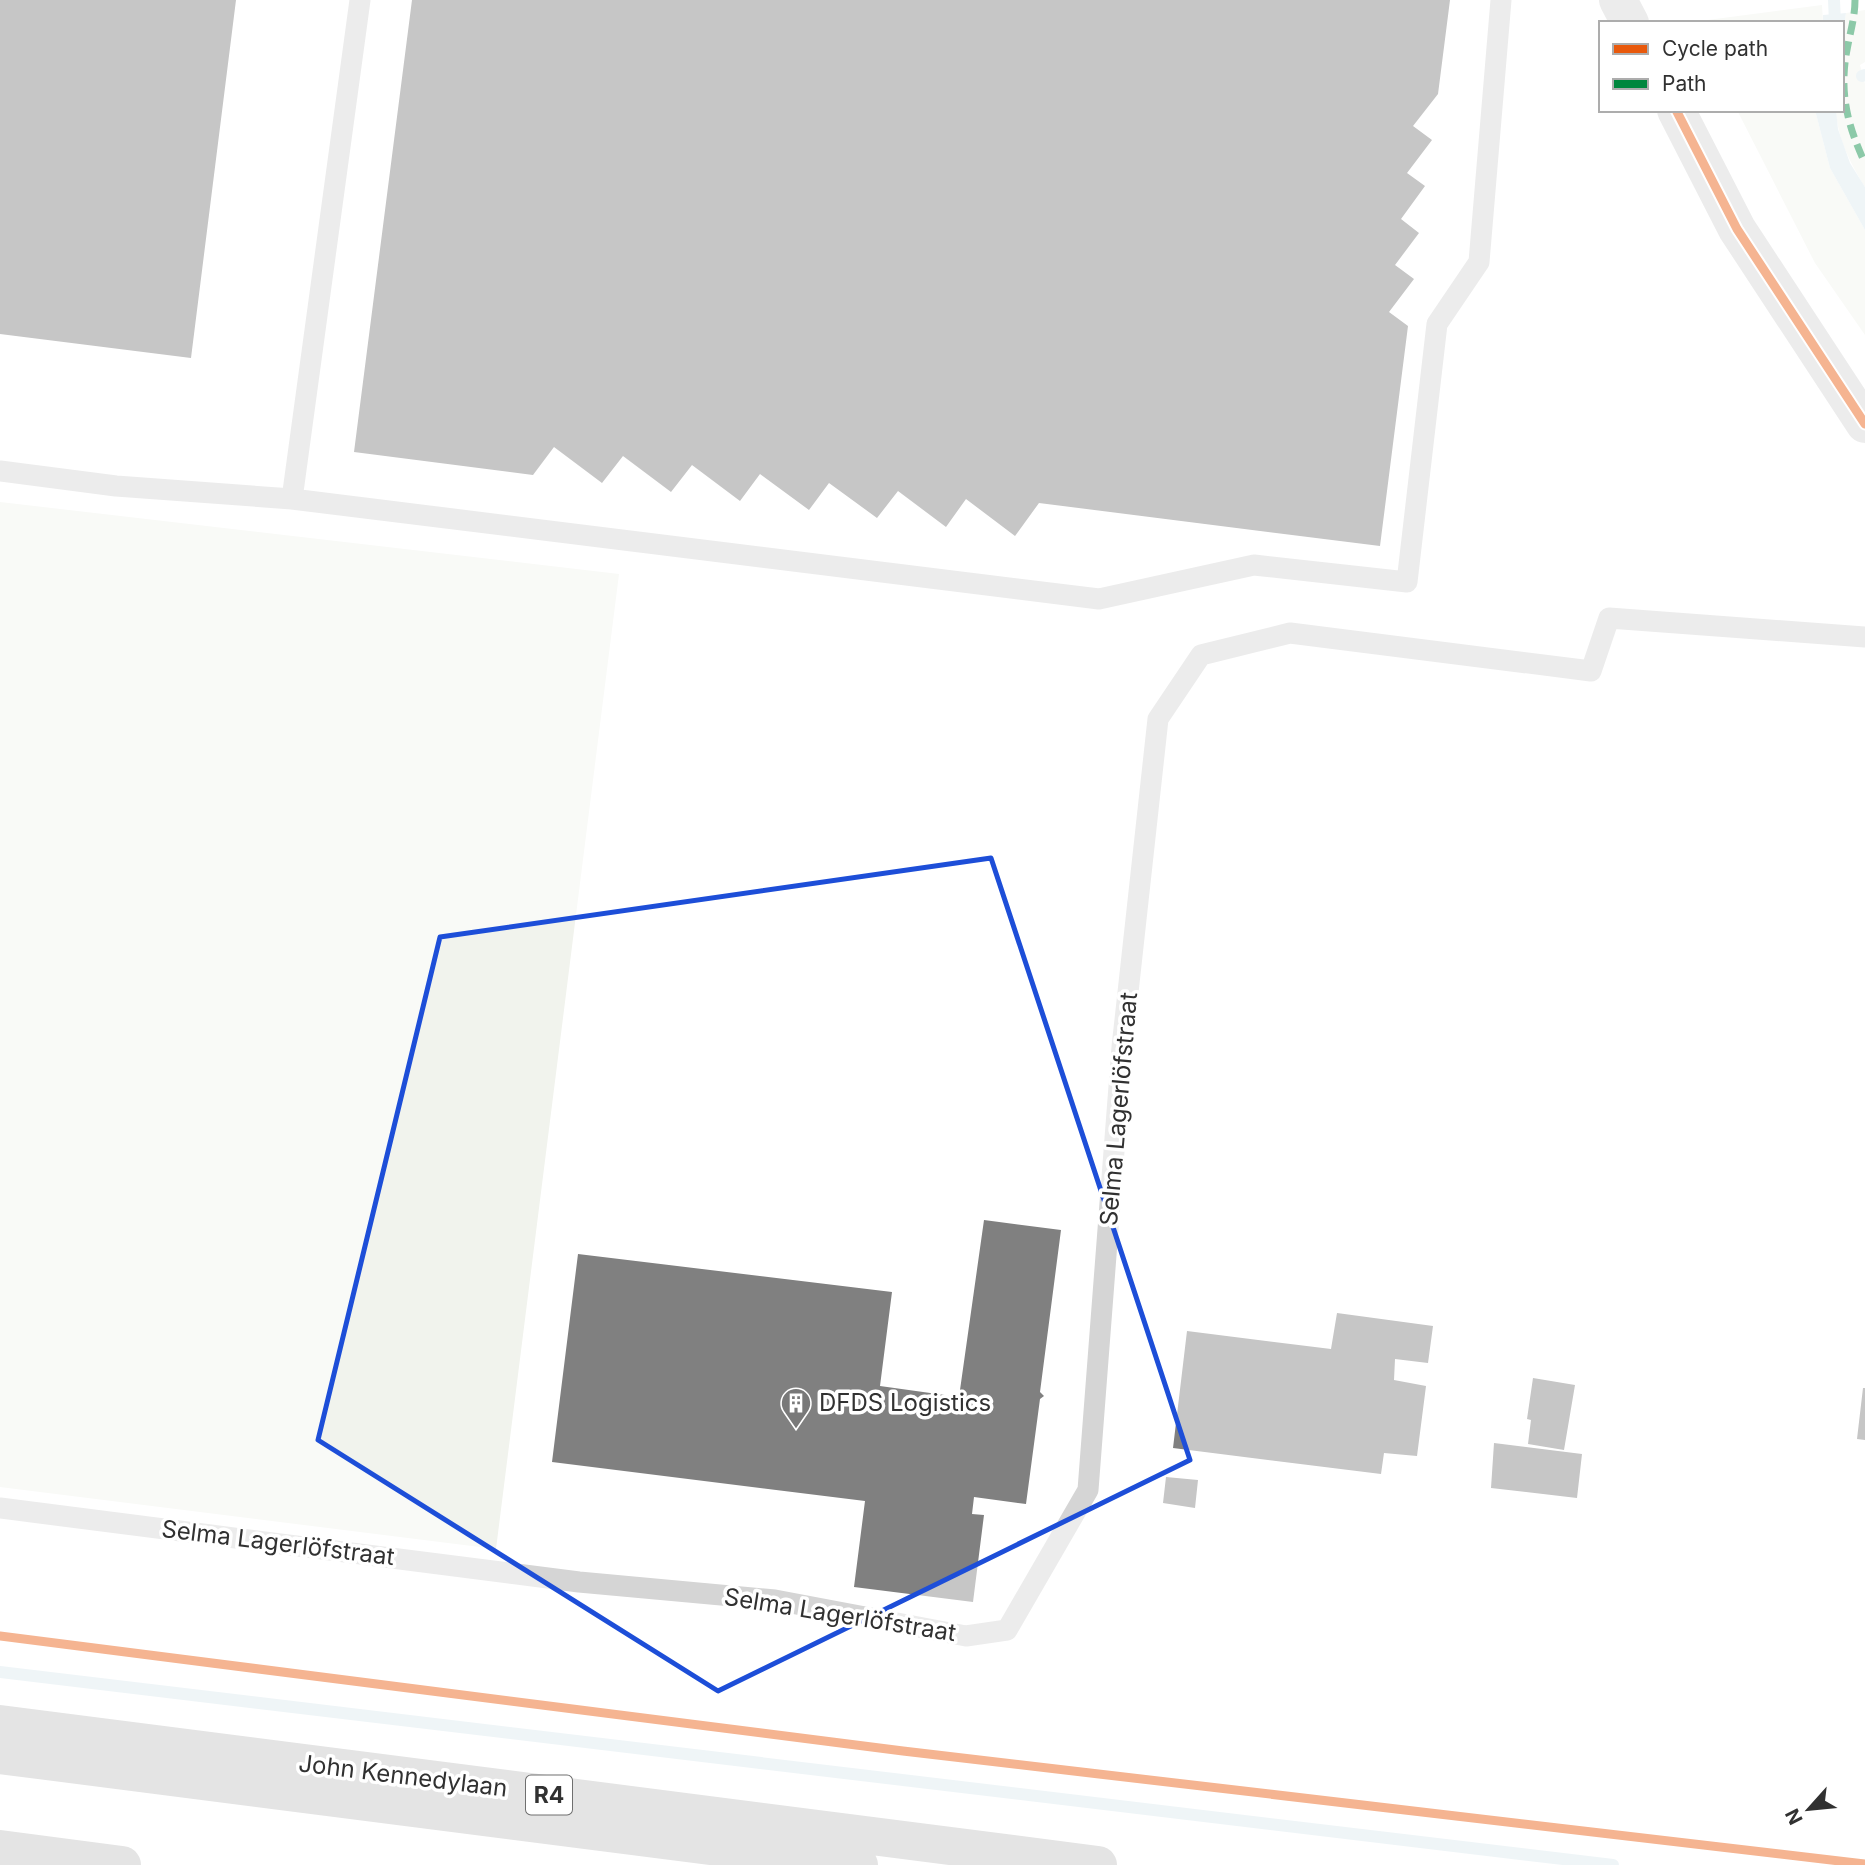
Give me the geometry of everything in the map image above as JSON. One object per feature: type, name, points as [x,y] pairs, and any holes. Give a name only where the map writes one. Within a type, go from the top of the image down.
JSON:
[{"type":"highway","name":"John Kennedylaan","points":[[0,1724],[1098,1865]]},
{"type":"highway","name":"John Kennedylaan","points":[[0,1755],[859,1865]]},
{"type":"highway","points":[[0,1849],[122,1865]]},
{"type":"street","points":[[1618,0],[1629,21]]},
{"type":"street","points":[[1676,112],[1737,229],[1865,424]]},
{"type":"lane","points":[[292,499],[360,0]]},
{"type":"lane","points":[[0,471],[116,486],[292,499],[1099,598],[1254,565],[1407,582],[1437,324],[1479,262],[1501,0]]},
{"type":"lane","name":"Selma Lagerlöfstraat","points":[[0,1508],[579,1582],[775,1600],[966,1636],[1007,1630],[1088,1490],[1122,1047],[1158,719],[1201,655],[1290,633],[1591,671],[1609,618],[1865,637]]},
{"type":"highlighted area","points":[[991,858],[1190,1460],[718,1691],[318,1440],[440,937]]},
{"type":"shaded area","points":[[1822,5],[1823,21],[1700,21]]},
{"type":"shaded area","points":[[1865,10],[1865,62],[1860,65],[1865,84],[1865,187],[1842,141],[1837,120],[1836,112],[1844,112],[1846,13]]},
{"type":"shaded area","points":[[1846,13],[1844,26],[1844,21],[1823,21],[1823,15]]},
{"type":"shaded area","points":[[1738,112],[1816,112],[1830,168],[1865,230],[1865,335],[1815,263]]},
{"type":"shaded area","points":[[1816,112],[1836,112],[1838,129],[1850,163],[1865,187],[1865,230],[1830,168]]},
{"type":"shaded area","points":[[0,502],[619,574],[496,1549],[0,1487]]},
{"type":"building","points":[[0,0],[236,0],[191,358],[0,334]]},
{"type":"building","points":[[412,0],[1450,0],[1438,94],[1413,126],[1432,140],[1407,173],[1425,186],[1401,219],[1419,233],[1395,265],[1414,279],[1389,312],[1408,326],[1380,546],[1039,503],[1015,536],[966,499],[946,527],[898,491],[877,518],[829,483],[809,510],[760,474],[740,501],[692,465],[671,492],[623,456],[602,483],[554,447],[533,475],[354,452]]},
{"type":"building","name":"DFDS Logistics","points":[[984,1220],[1061,1230],[1040,1392],[1044,1396],[1040,1399],[1026,1504],[974,1497],[972,1514],[984,1515],[973,1602],[854,1587],[865,1501],[552,1462],[578,1254],[892,1292],[880,1386],[959,1397]]},
{"type":"building","points":[[1337,1313],[1433,1326],[1428,1363],[1395,1359],[1394,1380],[1426,1386],[1417,1456],[1384,1453],[1381,1474],[1173,1448],[1187,1331],[1331,1349]]},
{"type":"building","points":[[1533,1378],[1575,1385],[1564,1450],[1528,1444],[1531,1420],[1527,1419]]},
{"type":"building","points":[[1865,1388],[1865,1440],[1857,1439]]},
{"type":"building","points":[[1494,1443],[1582,1454],[1577,1498],[1491,1488]]},
{"type":"building","points":[[1166,1477],[1198,1480],[1195,1508],[1163,1503]]},
{"type":"waterway","points":[[1834,0],[1835,21]]},
{"type":"waterway","points":[[0,1672],[1613,1865]]},
{"type":"marked path","points":[[1855,0],[1845,65],[1844,94],[1853,135],[1865,163]]},
{"type":"cycle path","points":[[1677,112],[1737,229],[1865,424]]},
{"type":"cycle path","points":[[0,1636],[903,1751],[1865,1864]]},
{"type":"place","name":"DFDS Logistics","points":[[796,1430]]}]
